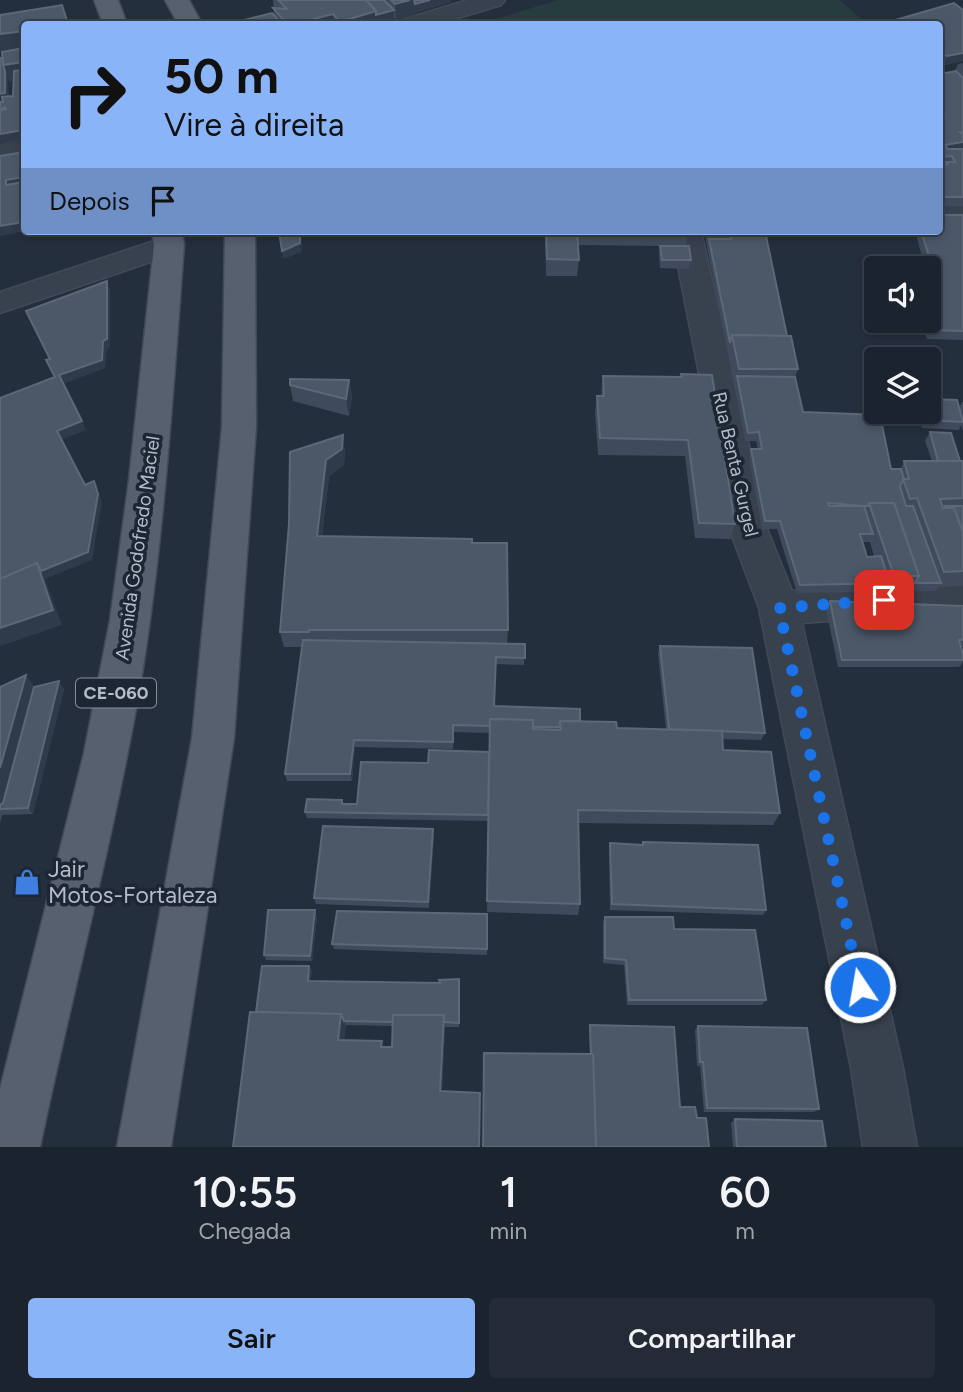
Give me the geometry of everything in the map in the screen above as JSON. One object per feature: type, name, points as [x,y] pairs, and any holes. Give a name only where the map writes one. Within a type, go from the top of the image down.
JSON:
[{"type":"main road","points":[[106,0],[114,21]]},
{"type":"main road","points":[[177,0],[188,21]]},
{"type":"main road","points":[[144,1147],[214,738],[239,427],[240,235]]},
{"type":"main road","name":"Avenida Godofredo Maciel","points":[[13,1147],[13,1094],[93,811],[130,621],[154,418],[168,238]]},
{"type":"street","points":[[424,21],[493,0]]},
{"type":"street","points":[[0,151],[21,148]]},
{"type":"street","points":[[943,213],[963,214]]},
{"type":"street","name":"Rua Benta Gurgel","points":[[687,235],[749,531],[779,608],[877,1068],[890,1147]]},
{"type":"street","points":[[0,303],[168,238]]},
{"type":"street","points":[[779,608],[963,595]]},
{"type":"green space","points":[[558,0],[840,0],[864,21],[489,21]]},
{"type":"building","points":[[278,0],[366,0],[376,11],[343,21],[339,21],[333,14],[306,21],[284,21],[273,8],[287,9]]},
{"type":"building","points":[[366,0],[384,0],[394,10],[376,15],[376,11]]},
{"type":"building","points":[[391,0],[410,0],[395,4]]},
{"type":"building","points":[[414,0],[430,0],[415,4]]},
{"type":"building","points":[[954,3],[963,10],[963,53],[947,56],[943,53],[943,21],[895,20]]},
{"type":"building","points":[[62,5],[67,21],[21,21],[21,31],[0,34],[0,15]]},
{"type":"building","points":[[272,13],[279,21],[240,21]]},
{"type":"building","points":[[21,49],[21,62],[3,65],[2,52]]},
{"type":"building","points":[[0,58],[3,58],[5,71],[5,93],[0,94]]},
{"type":"building","points":[[21,70],[21,130],[0,134],[0,111],[6,109],[5,107],[0,110],[0,102],[3,102],[2,97],[13,96],[14,71]]},
{"type":"building","points":[[956,71],[963,78],[963,132],[960,132],[963,142],[945,145],[948,149],[963,149],[963,197],[943,197],[943,165],[948,164],[946,162],[955,162],[952,156],[943,157],[943,73]]},
{"type":"building","points":[[21,152],[21,178],[6,180],[6,185],[21,182],[21,222],[0,226],[0,156]]},
{"type":"building","points":[[943,215],[963,215],[963,331],[941,330],[941,256],[929,256],[922,235],[943,235]]},
{"type":"building","points":[[280,235],[300,235],[300,243],[282,251]]},
{"type":"building","points":[[546,235],[577,235],[579,260],[547,259]]},
{"type":"building","points":[[732,235],[766,235],[787,336],[732,335],[730,343],[709,239],[731,239]]},
{"type":"building","points":[[660,246],[689,246],[691,260],[662,260]]},
{"type":"building","points":[[107,281],[107,339],[103,341],[102,360],[59,375],[82,421],[57,431],[85,485],[94,481],[98,494],[88,552],[41,571],[37,563],[0,579],[0,398],[55,377],[46,360],[50,359],[26,311]]},
{"type":"building","points":[[732,335],[791,336],[798,369],[739,369]]},
{"type":"building","points":[[681,374],[712,375],[735,524],[699,523],[688,440],[600,438],[597,396],[604,396],[603,376],[682,377]]},
{"type":"building","points":[[737,376],[795,377],[803,412],[864,414],[864,424],[882,424],[891,469],[901,469],[904,479],[900,486],[906,506],[913,506],[941,583],[915,583],[919,576],[894,503],[869,503],[864,506],[873,534],[860,534],[867,557],[881,556],[890,583],[800,585],[780,521],[765,521],[751,449],[762,449],[759,432],[748,433]],"holes":[[[828,503],[864,506],[829,506]]]},
{"type":"building","points":[[290,379],[349,380],[346,399],[290,385]]},
{"type":"building","points":[[941,399],[957,400],[963,422],[941,421]]},
{"type":"building","points":[[930,432],[951,433],[960,461],[938,461]]},
{"type":"building","points":[[343,435],[342,449],[326,460],[317,536],[472,539],[472,543],[507,543],[508,630],[280,632],[289,524],[290,452]]},
{"type":"building","points":[[904,461],[963,461],[963,498],[940,499],[943,508],[954,508],[963,532],[963,571],[944,572],[917,498],[910,499],[903,479],[909,479]]},
{"type":"building","points":[[869,503],[894,503],[919,576],[894,576]]},
{"type":"building","points":[[945,506],[963,506],[963,532],[954,508]]},
{"type":"building","points":[[37,563],[53,610],[0,628],[0,579]]},
{"type":"building","points":[[830,601],[963,606],[963,640],[959,640],[963,660],[842,660]]},
{"type":"building","points":[[303,640],[525,644],[525,658],[496,657],[494,706],[580,709],[580,721],[560,721],[560,727],[533,727],[533,720],[490,719],[490,726],[453,725],[453,742],[354,740],[350,774],[285,774]]},
{"type":"building","points":[[660,646],[752,648],[765,733],[669,729]]},
{"type":"building","points":[[26,675],[0,768],[0,687]]},
{"type":"building","points":[[59,681],[28,808],[0,809],[34,687]]},
{"type":"building","points":[[490,719],[533,720],[533,729],[561,730],[560,721],[616,722],[617,728],[722,731],[723,750],[771,752],[780,813],[578,810],[580,904],[487,901]]},
{"type":"building","points":[[429,750],[489,752],[488,815],[305,812],[307,799],[342,800],[342,804],[357,804],[361,762],[428,763]]},
{"type":"building","points":[[323,826],[433,829],[428,902],[314,898]]},
{"type":"building","points":[[643,842],[758,845],[766,910],[612,904],[610,843],[643,845]]},
{"type":"building","points":[[268,910],[315,910],[310,956],[264,955]]},
{"type":"building","points":[[337,911],[487,914],[487,949],[332,944]]},
{"type":"building","points":[[605,917],[673,917],[674,929],[755,930],[766,1000],[629,1000],[626,960],[605,958]]},
{"type":"building","points":[[262,966],[309,966],[308,981],[440,983],[439,980],[459,979],[459,1023],[444,1022],[444,1015],[393,1015],[393,1022],[344,1021],[341,1014],[256,1012]]},
{"type":"building","points":[[250,1012],[341,1014],[338,1040],[382,1041],[381,1047],[392,1047],[393,1015],[444,1015],[440,1091],[480,1093],[479,1147],[233,1147]]},
{"type":"building","points":[[590,1025],[674,1027],[680,1107],[695,1107],[697,1118],[706,1118],[709,1147],[596,1147]]},
{"type":"building","points":[[698,1026],[807,1028],[819,1109],[707,1108]]},
{"type":"building","points":[[484,1053],[593,1054],[596,1147],[483,1147]]},
{"type":"building","points":[[735,1119],[822,1121],[826,1147],[737,1147]]},
{"type":"place","name":"Jair Motos-Fortaleza","points":[[27,882]]},
{"type":"route","points":[[860,987],[779,608],[884,600]]}]
